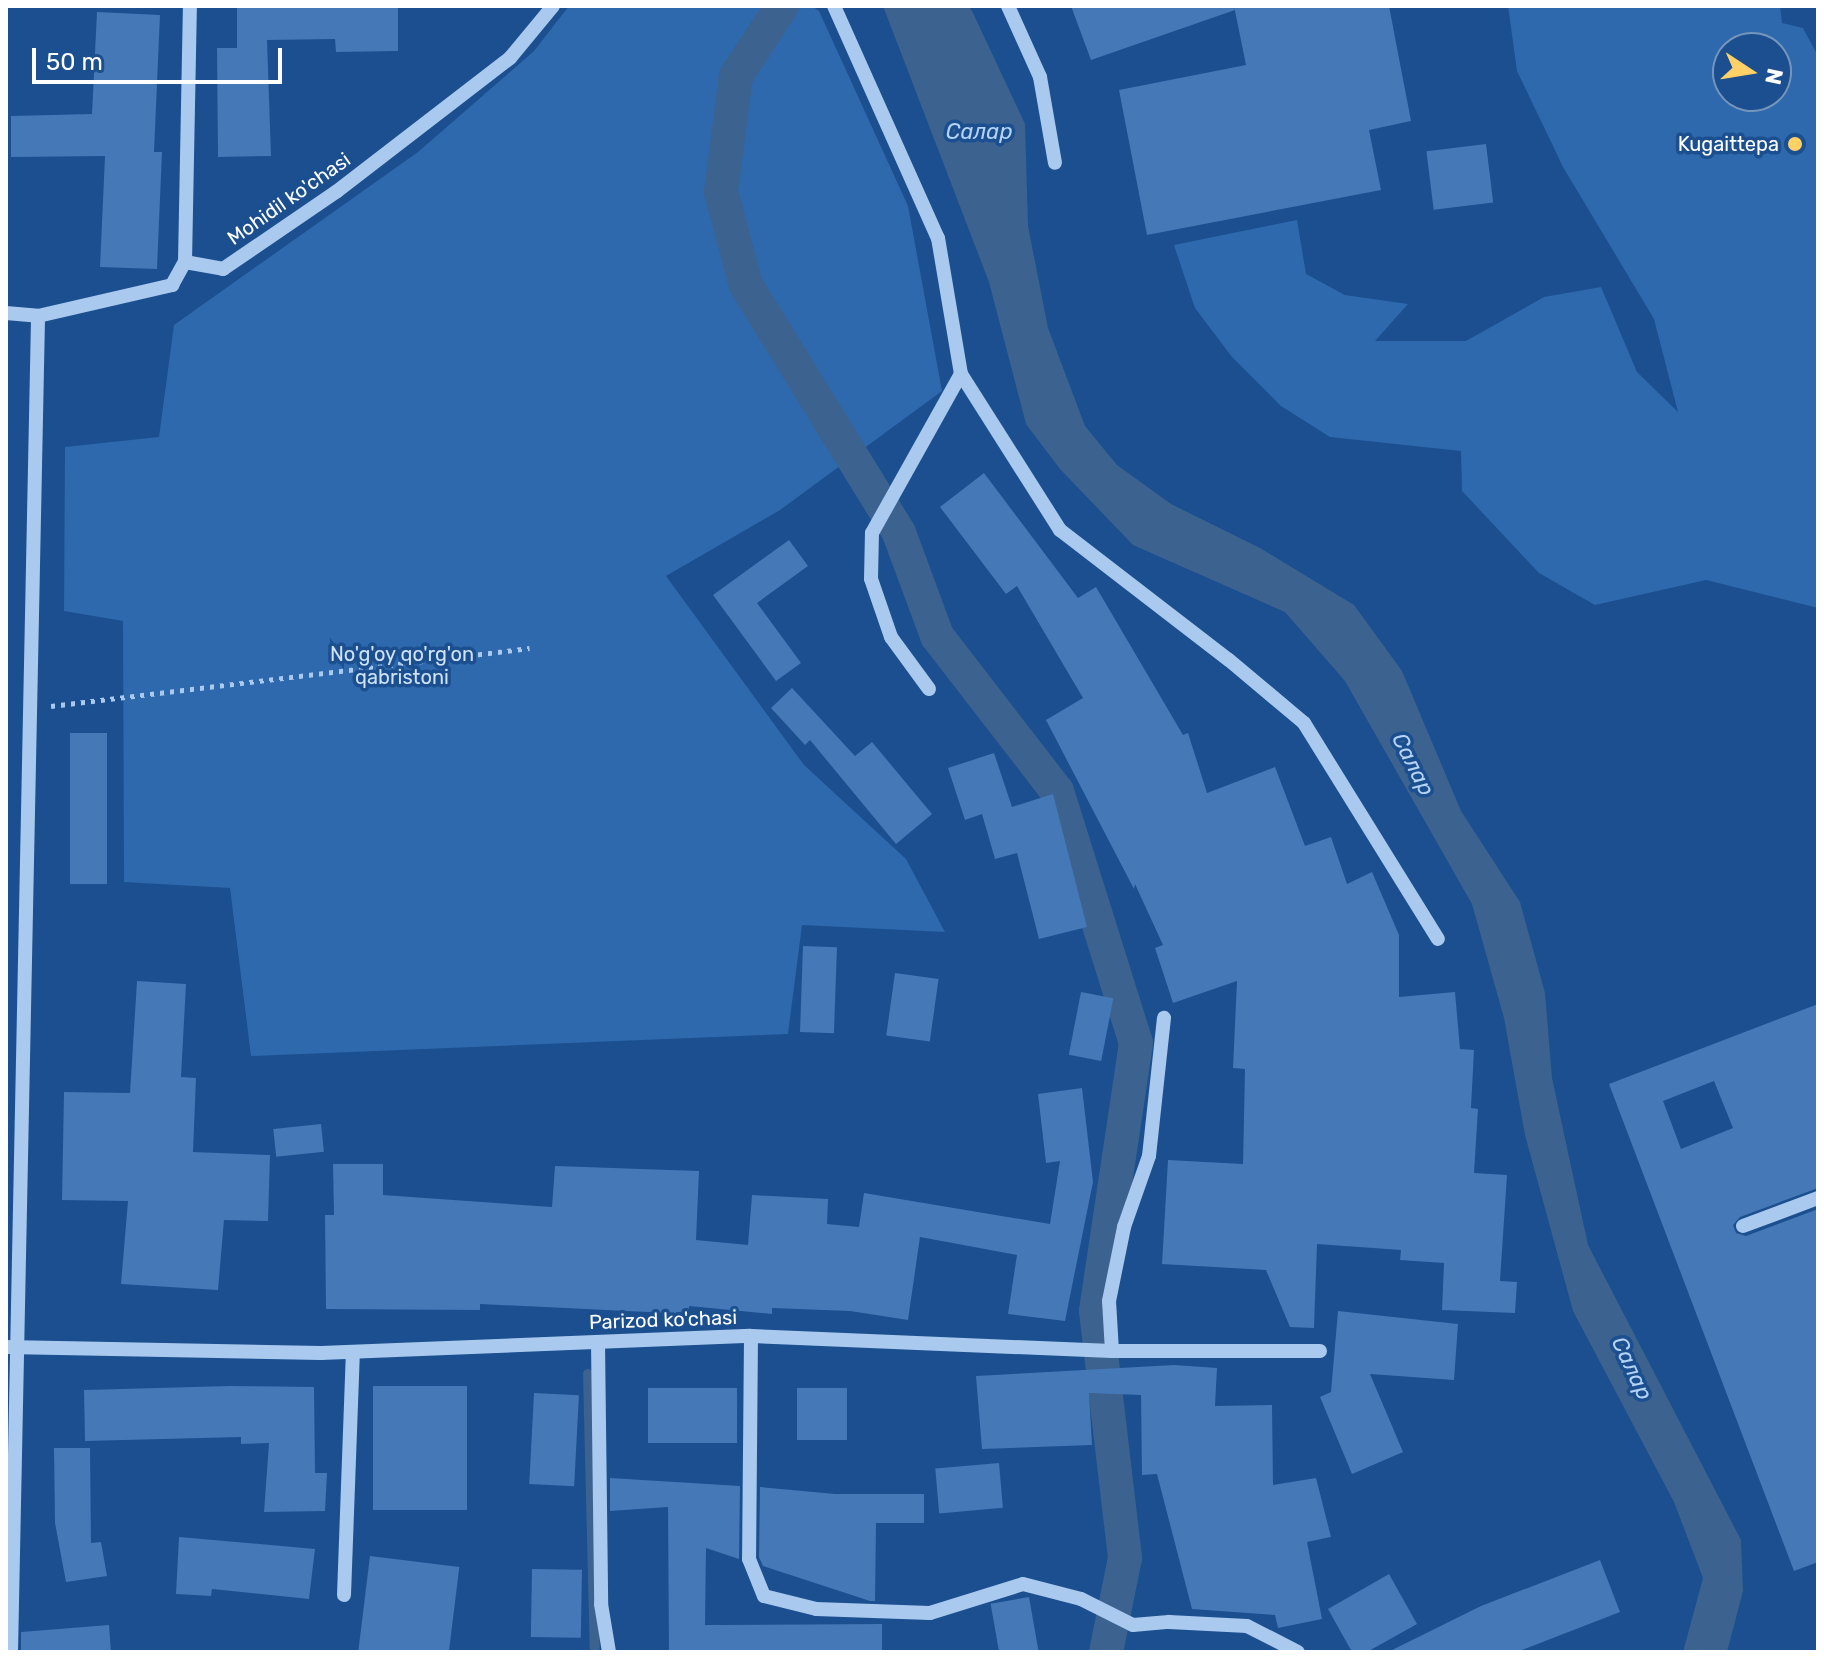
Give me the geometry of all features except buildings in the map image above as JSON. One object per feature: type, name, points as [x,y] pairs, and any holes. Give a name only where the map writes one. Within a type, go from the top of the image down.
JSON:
[{"type":"street","points":[[6,313],[38,316],[172,285],[185,262],[190,6]]},
{"type":"street","name":"Mohidil ko'chasi","points":[[185,262],[223,269],[336,192],[510,58],[553,6]]},
{"type":"street","points":[[834,6],[938,238],[961,374],[1060,530],[1229,660],[1304,723],[1438,939]]},
{"type":"street","points":[[1008,6],[1040,77],[1055,163]]},
{"type":"street","points":[[11,1652],[12,1347],[38,316]]},
{"type":"street","points":[[929,689],[891,637],[871,579],[872,533],[961,374]]},
{"type":"street","points":[[1112,1351],[1109,1301],[1124,1227],[1149,1156],[1164,1018]]},
{"type":"street","points":[[1743,1226],[1818,1198]]},
{"type":"street","points":[[751,1336],[749,1559],[764,1596],[816,1609],[930,1613],[1023,1584],[1081,1599],[1133,1625],[1169,1622],[1247,1626],[1298,1652]]},
{"type":"street","name":"Parizod ko'chasi","points":[[12,1347],[353,1352],[751,1336],[1112,1351],[1320,1351]]},
{"type":"street","points":[[598,1342],[601,1604],[609,1652]]},
{"type":"street","points":[[344,1595],[353,1352]]},
{"type":"path","points":[[28,709],[530,648]]},
{"type":"green space","name":"No'g'oy qo'rg'on qabristoni","points":[[569,6],[812,6],[819,11],[908,206],[942,391],[780,510],[666,576],[804,765],[906,859],[945,932],[802,925],[788,1034],[251,1056],[230,888],[124,882],[123,621],[64,611],[65,447],[159,437],[174,325],[418,152],[534,51]]},
{"type":"green space","points":[[1508,6],[1780,6],[1782,23],[1803,28],[1818,56],[1818,608],[1706,580],[1595,605],[1539,573],[1462,491],[1461,451],[1330,437],[1281,406],[1232,357],[1195,308],[1174,245],[1297,220],[1306,274],[1345,295],[1408,304],[1375,341],[1466,341],[1544,297],[1601,287],[1637,372],[1678,412],[1654,319],[1563,167],[1517,71]]},
{"type":"water","name":"Салар","points":[[883,6],[969,6],[973,13],[1025,124],[1028,226],[1048,328],[1085,426],[1117,465],[1171,504],[1260,548],[1354,605],[1402,671],[1461,811],[1520,902],[1545,993],[1552,1078],[1588,1245],[1741,1540],[1743,1591],[1727,1652],[1683,1652],[1703,1578],[1674,1502],[1573,1311],[1525,1135],[1504,1018],[1472,904],[1345,681],[1285,612],[1133,545],[1060,469],[1026,424],[989,282]]},
{"type":"waterway","name":"Салар","points":[[782,6],[736,76],[721,192],[746,285],[899,533],[937,636],[1057,791],[1136,1043],[1096,1311],[1125,1558],[1106,1652]]},
{"type":"waterway","points":[[588,1374],[595,1652]]},
{"type":"place","name":"Kugaittepa","points":[[1795,144]]}]
